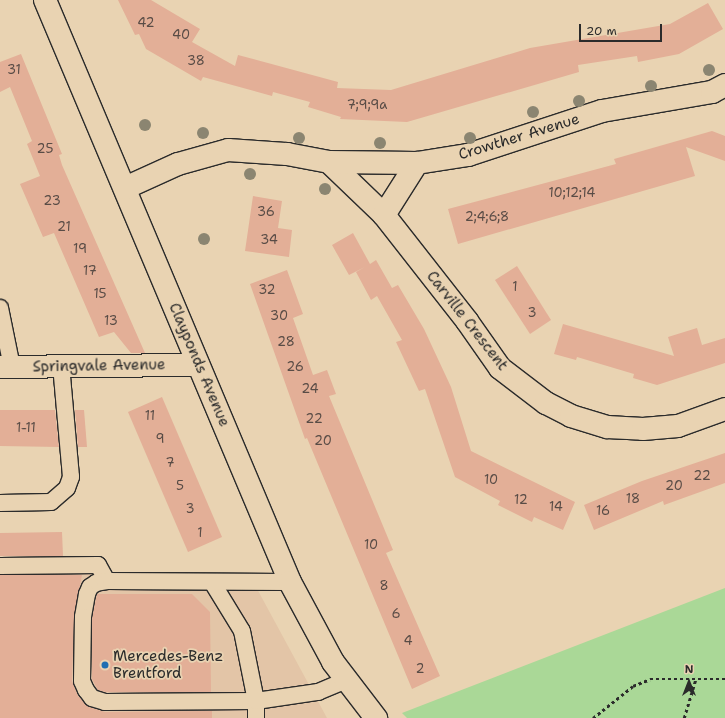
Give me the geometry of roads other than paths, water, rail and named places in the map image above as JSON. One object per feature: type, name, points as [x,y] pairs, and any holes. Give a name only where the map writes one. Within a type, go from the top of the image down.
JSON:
[{"type":"street","name":"Clayponds Avenue","points":[[45,0],[290,582],[333,662],[376,718]]},
{"type":"street","name":"Crowther Avenue","points":[[125,188],[178,164],[228,150],[287,154],[329,162],[417,162],[468,155],[602,111],[712,92],[725,85]]},
{"type":"street","name":"Carville Crescent","points":[[329,162],[384,215],[467,320],[500,368],[546,403],[571,416],[607,427],[643,429],[678,426],[725,409]]},
{"type":"street","points":[[384,215],[417,162]]},
{"type":"street","name":"Springvale Avenue","points":[[6,367],[198,364]]},
{"type":"lane","points":[[0,308],[6,367]]},
{"type":"lane","points":[[0,503],[51,502],[67,488],[71,477],[61,366]]},
{"type":"lane","points":[[0,566],[98,565],[107,581]]},
{"type":"lane","points":[[290,582],[107,581],[90,587],[83,617],[82,681],[92,698],[116,702],[256,701],[318,692],[346,680]]},
{"type":"lane","points":[[212,582],[242,631],[256,701],[256,718]]},
{"type":"place","name":"Mercedes-Benz Brentford","points":[[105,665]]}]
